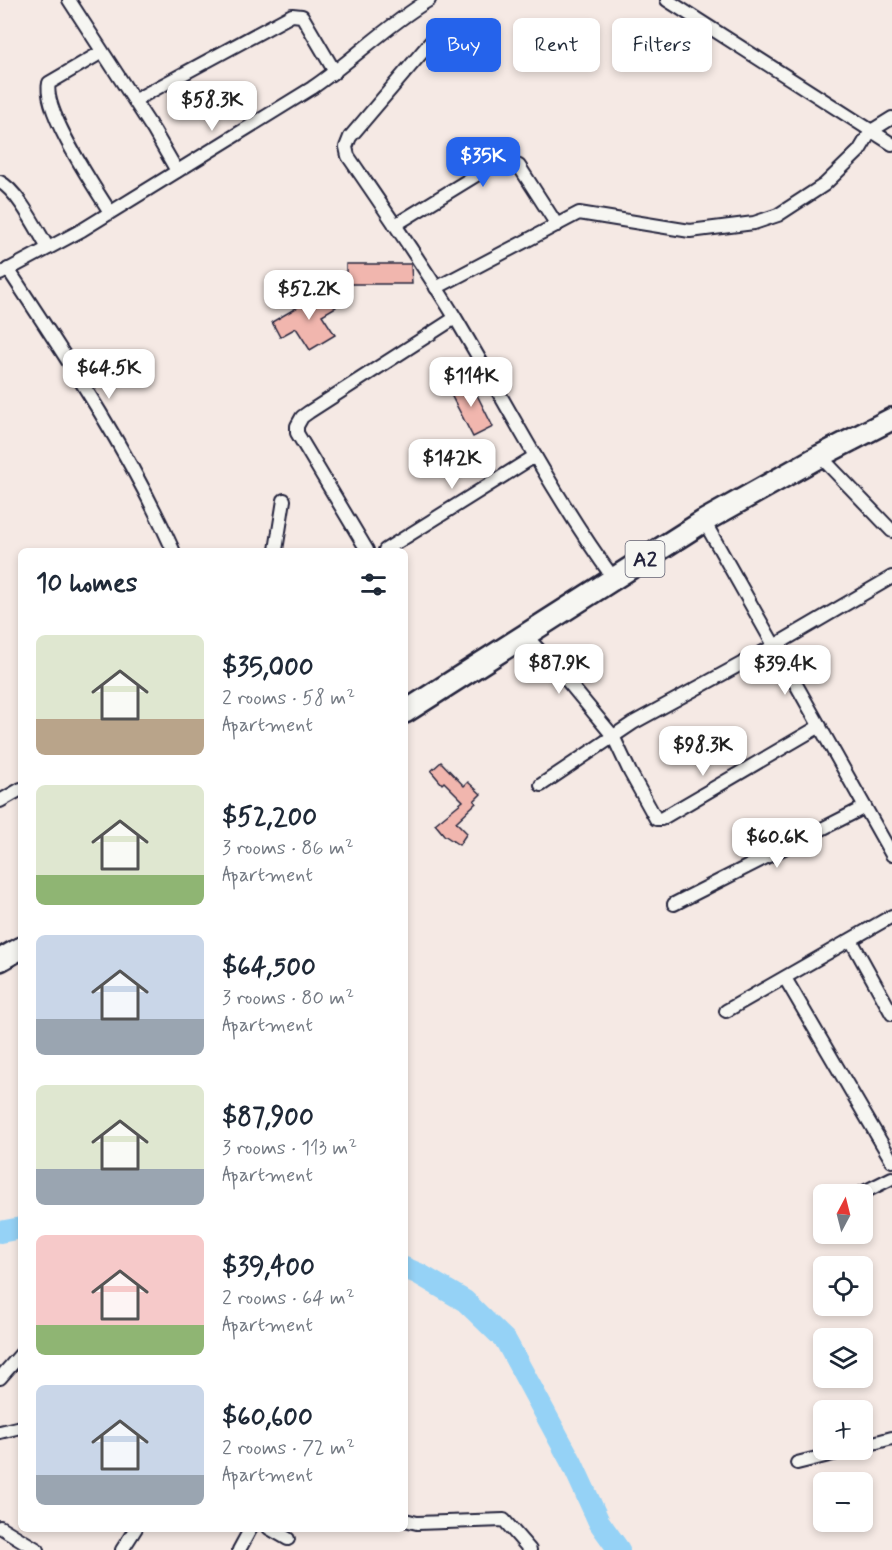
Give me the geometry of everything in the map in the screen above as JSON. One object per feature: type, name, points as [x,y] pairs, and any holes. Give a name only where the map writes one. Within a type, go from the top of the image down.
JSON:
[{"type":"highway","name":"A2","points":[[408,710],[704,521],[820,456],[892,419]]},
{"type":"highway","points":[[0,960],[18,950]]},
{"type":"street","points":[[69,0],[135,100],[177,171]]},
{"type":"street","points":[[172,548],[133,470],[87,391],[4,271],[110,212],[335,72],[412,10],[429,0]]},
{"type":"street","points":[[667,0],[892,144]]},
{"type":"street","points":[[135,100],[292,15],[302,16],[335,72]]},
{"type":"street","points":[[426,47],[350,137],[346,147],[348,156],[455,318],[585,540],[614,579]]},
{"type":"street","points":[[102,52],[49,83],[47,96],[70,146],[110,212]]},
{"type":"street","points":[[436,288],[579,213],[690,231],[754,223],[778,215],[824,185],[859,151],[872,131],[892,118]]},
{"type":"street","points":[[395,225],[496,163],[508,161],[519,166],[557,225]]},
{"type":"street","points":[[0,182],[16,199],[48,248]]},
{"type":"street","points":[[366,548],[297,433],[297,426],[309,412],[455,318]]},
{"type":"street","points":[[388,548],[535,456]]},
{"type":"street","points":[[820,456],[892,531]]},
{"type":"street","points":[[276,548],[284,500]]},
{"type":"street","points":[[704,521],[892,855]]},
{"type":"street","points":[[541,785],[633,723],[774,646],[892,577]]},
{"type":"street","points":[[526,636],[565,678],[613,736],[653,816],[661,819],[820,726]]},
{"type":"street","points":[[0,801],[18,791]]},
{"type":"street","points":[[674,904],[865,807]]},
{"type":"street","points":[[726,1011],[892,916]]},
{"type":"street","points":[[851,940],[892,1014]]},
{"type":"street","points":[[785,978],[892,1161]]},
{"type":"street","points":[[873,1188],[892,1178]]},
{"type":"street","points":[[0,1378],[18,1357]]},
{"type":"street","points":[[0,1432],[18,1428]]},
{"type":"street","points":[[873,1443],[892,1438]]},
{"type":"street","points":[[797,1463],[813,1459]]},
{"type":"street","points":[[408,1521],[417,1523],[504,1520],[530,1550]]},
{"type":"street","points":[[0,1527],[38,1550]]},
{"type":"street","points":[[123,1550],[134,1532]]},
{"type":"street","points":[[239,1550],[249,1532]]},
{"type":"street","points":[[276,1532],[288,1539]]},
{"type":"building","points":[[346,264],[411,264],[412,284],[346,284]]},
{"type":"building","points":[[327,290],[336,307],[322,315],[335,335],[310,350],[296,328],[280,337],[272,322]]},
{"type":"building","points":[[469,379],[493,427],[473,437],[448,389]]},
{"type":"building","points":[[441,762],[464,786],[468,782],[481,794],[474,801],[476,803],[456,822],[467,833],[459,845],[444,835],[435,824],[463,801],[444,782],[442,784],[431,771]]},
{"type":"waterway","points":[[0,1232],[18,1229]]},
{"type":"waterway","points":[[408,1269],[465,1301],[506,1341],[572,1463],[599,1522],[619,1550]]}]
